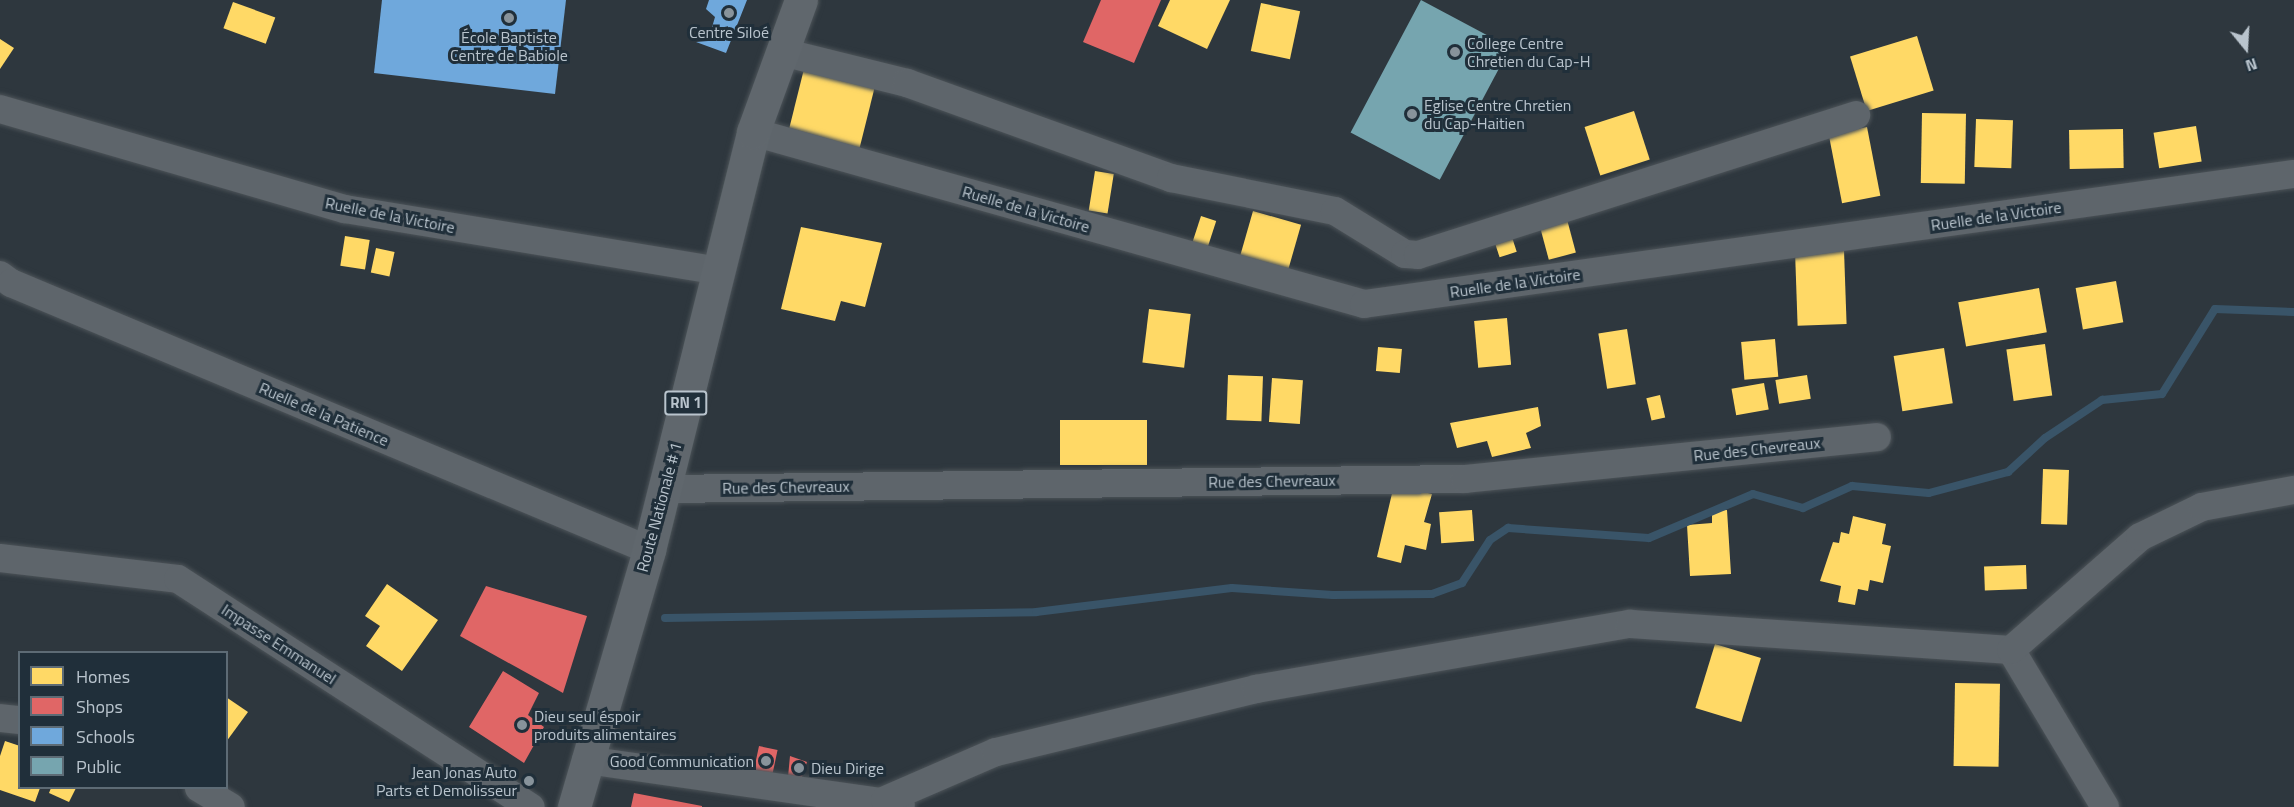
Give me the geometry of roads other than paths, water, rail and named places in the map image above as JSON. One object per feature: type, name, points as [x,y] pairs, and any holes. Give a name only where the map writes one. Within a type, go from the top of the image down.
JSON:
[{"type":"main road","name":"Route Nationale # 1","points":[[574,807],[649,550],[753,132],[801,0]]},
{"type":"street","points":[[782,52],[907,83],[1171,178],[1335,211],[1405,254],[1418,255],[1856,115]]},
{"type":"street","name":"Ruelle de la Victoire","points":[[0,110],[345,209],[718,271]]},
{"type":"street","name":"Ruelle de la Victoire","points":[[753,132],[1364,304],[2294,174]]},
{"type":"street","name":"Ruelle de la Patience","points":[[0,275],[11,283],[649,550]]},
{"type":"street","name":"Rue des Chevreaux","points":[[665,489],[1465,479],[1877,437]]},
{"type":"street","points":[[586,760],[897,803],[996,752],[1256,688],[1630,624],[2011,650],[2140,537],[2202,507],[2294,490]]},
{"type":"street","name":"Impasse Emmanuel","points":[[0,558],[178,579],[531,807]]},
{"type":"street","points":[[2011,650],[2105,807]]},
{"type":"street","points":[[0,718],[18,720]]},
{"type":"street","points":[[202,789],[231,807]]},
{"type":"waterway","points":[[665,618],[1036,612],[1232,588],[1333,595],[1432,594],[1462,583],[1490,540],[1508,528],[1649,538],[1753,494],[1803,508],[1852,486],[1929,493],[2008,472],[2045,438],[2102,400],[2162,394],[2215,309],[2294,312]]},
{"type":"place","name":"Centre Siloé","points":[[729,13]]},
{"type":"place","name":"École Baptiste Centre de Babiole","points":[[509,18]]},
{"type":"place","name":"College Centre Chretien du Cap-H","points":[[1455,52]]},
{"type":"place","name":"Eglise Centre Chretien du Cap-Haitien","points":[[1412,114]]},
{"type":"place","name":"Dieu seul éspoir produits alimentaires","points":[[522,725]]},
{"type":"place","name":"Good Communication","points":[[766,761]]},
{"type":"place","name":"Dieu Dirige","points":[[799,768]]},
{"type":"place","name":"Jean Jonas Auto Parts et Demolisseur","points":[[529,781]]}]
